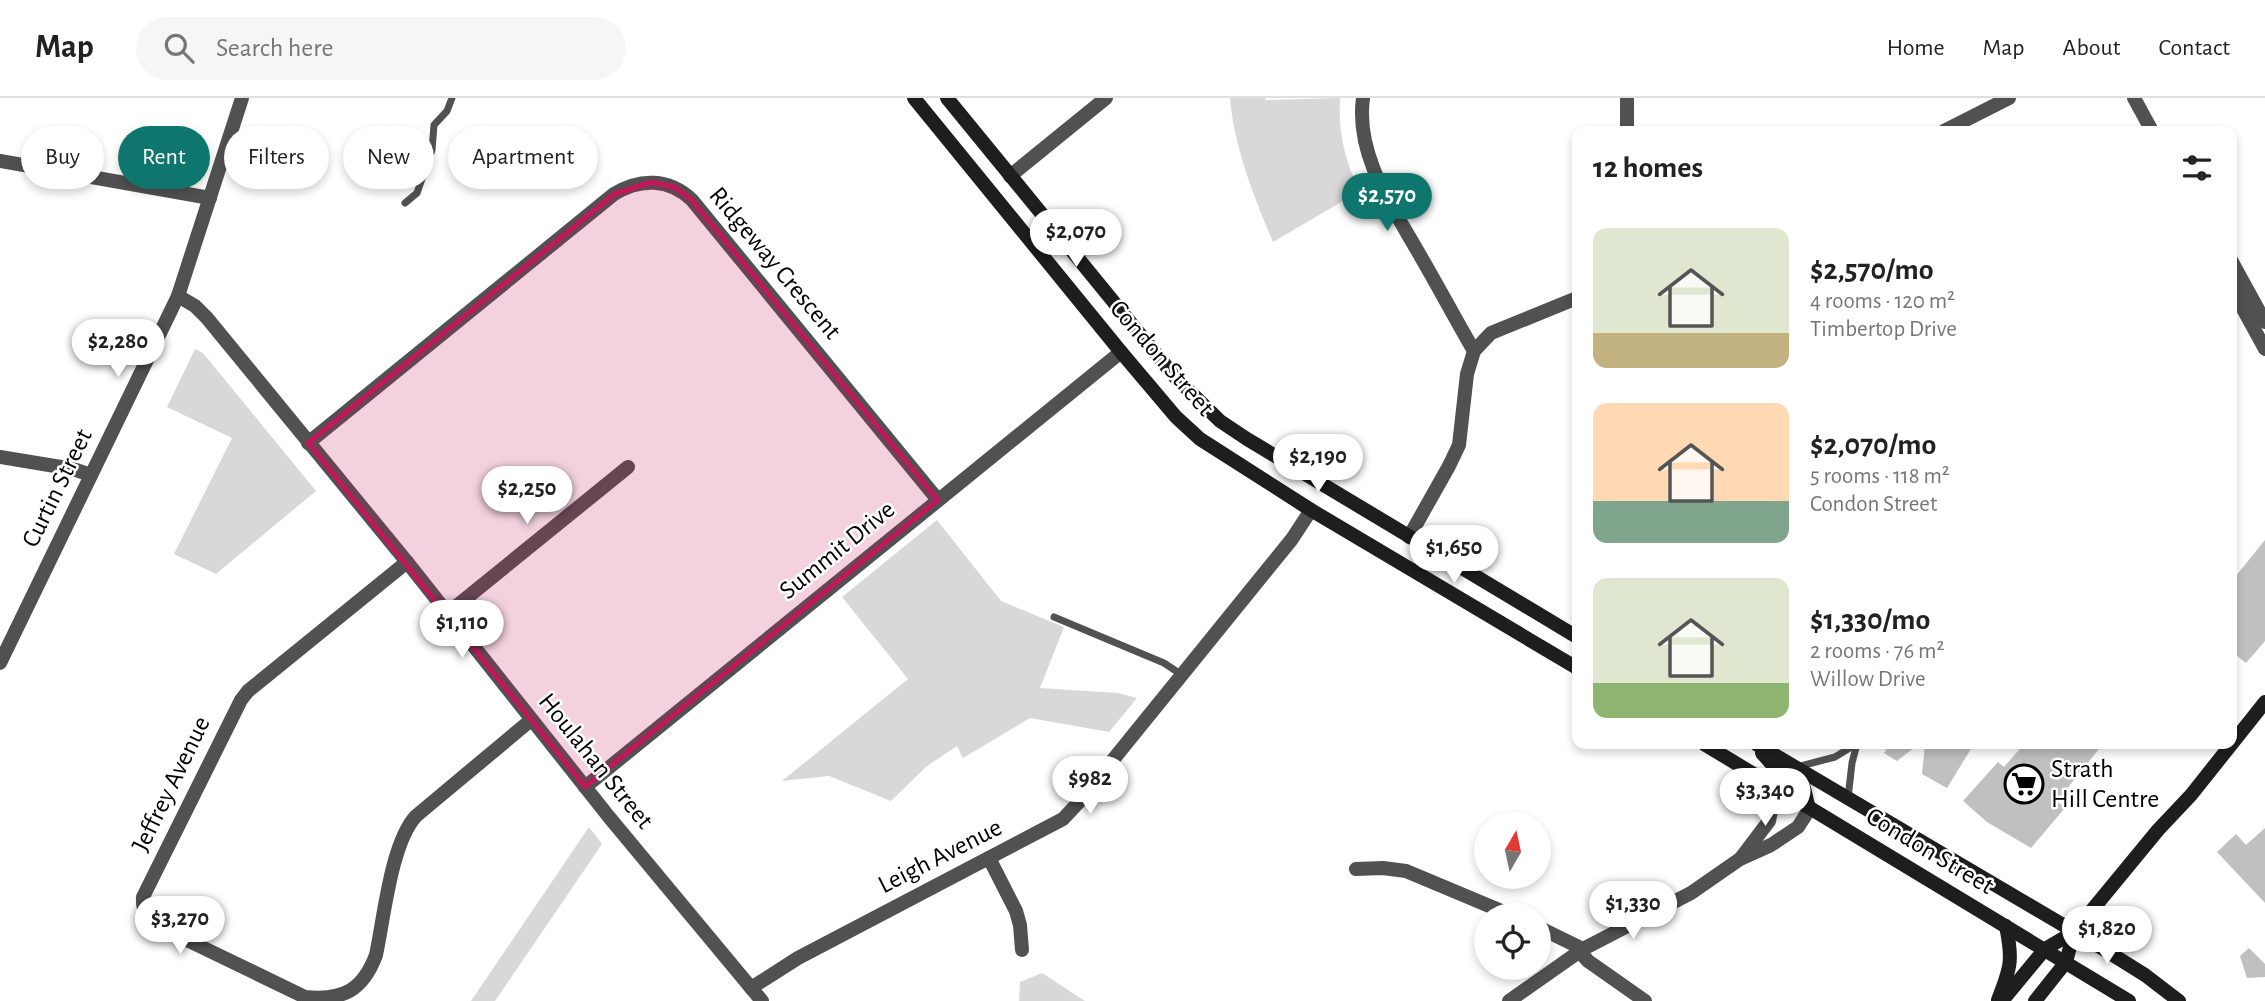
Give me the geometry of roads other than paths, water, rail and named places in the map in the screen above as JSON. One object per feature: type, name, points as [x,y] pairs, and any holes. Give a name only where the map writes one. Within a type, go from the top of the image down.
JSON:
[{"type":"main road","name":"Condon Street","points":[[914,98],[1121,352],[1176,417],[1200,439],[1311,510],[1572,665]]},
{"type":"main road","name":"Condon Street","points":[[947,98],[1175,377],[1220,421],[1572,634]]},
{"type":"main road","points":[[1395,559],[1409,537]]},
{"type":"main road","points":[[2237,735],[2265,702]]},
{"type":"main road","name":"Condon Street","points":[[1712,749],[2129,1001]]},
{"type":"main road","points":[[1759,749],[1777,769],[1804,788],[1808,805]]},
{"type":"main road","name":"Condon Street","points":[[1764,749],[2074,932],[2144,975],[2179,1001]]},
{"type":"main road","points":[[2000,1001],[2045,949],[2074,932],[2225,749]]},
{"type":"main road","points":[[2000,1001],[2011,965],[2011,948],[2006,926]]},
{"type":"main road","points":[[2035,1001],[2066,962],[2074,932]]},
{"type":"street","name":"Curtin Street","points":[[0,663],[178,296],[242,98]]},
{"type":"street","points":[[1010,176],[1106,98]]},
{"type":"street","points":[[1363,98],[1364,139],[1377,176],[1474,351]]},
{"type":"street","points":[[1627,98],[1628,126]]},
{"type":"street","points":[[1954,126],[2009,98]]},
{"type":"street","points":[[2134,98],[2149,126]]},
{"type":"street","points":[[0,161],[210,198]]},
{"type":"street","name":"Ridgeway Crescent","points":[[308,443],[614,194],[627,186],[651,182],[675,187],[692,200],[938,500]]},
{"type":"street","points":[[2237,271],[2265,322]]},
{"type":"street","name":"Houlahan Street","points":[[178,296],[195,306],[207,318],[407,562],[585,787],[762,1001]]},
{"type":"street","points":[[1409,537],[1459,445],[1467,374],[1474,351],[1492,332],[1572,300]]},
{"type":"street","points":[[2237,310],[2265,349]]},
{"type":"street","name":"Summit Drive","points":[[585,787],[1121,352]]},
{"type":"street","points":[[0,457],[73,469],[91,475]]},
{"type":"street","points":[[448,613],[628,467]]},
{"type":"street","name":"Leigh Avenue","points":[[751,988],[798,958],[1050,826],[1071,811],[1292,539],[1311,510]]},
{"type":"street","name":"Jeffrey Avenue","points":[[407,562],[258,683],[241,700],[148,886],[143,905],[149,919],[158,926],[305,998],[326,999],[349,993],[370,971],[376,955],[398,849],[408,825],[531,720]]},
{"type":"street","points":[[1741,859],[1769,821],[1770,783]]},
{"type":"street","points":[[1509,1001],[1581,950],[1691,893],[1741,859],[1772,845],[1798,827],[1807,813],[1808,805]]},
{"type":"street","points":[[989,858],[1016,911],[1022,950]]},
{"type":"street","points":[[1356,869],[1406,871],[1482,903]]},
{"type":"street","points":[[1551,934],[1581,950],[1588,961],[1645,1001]]},
{"type":"lane","points":[[405,203],[417,193],[432,150],[434,125],[447,111],[452,98]]},
{"type":"lane","points":[[1054,617],[1164,663],[1181,675]]},
{"type":"lane","points":[[1796,768],[1835,757],[1848,749]]},
{"type":"lane","points":[[1849,798],[1855,749]]},
{"type":"place","name":"Strath Hill Centre","points":[[2024,784]]}]
